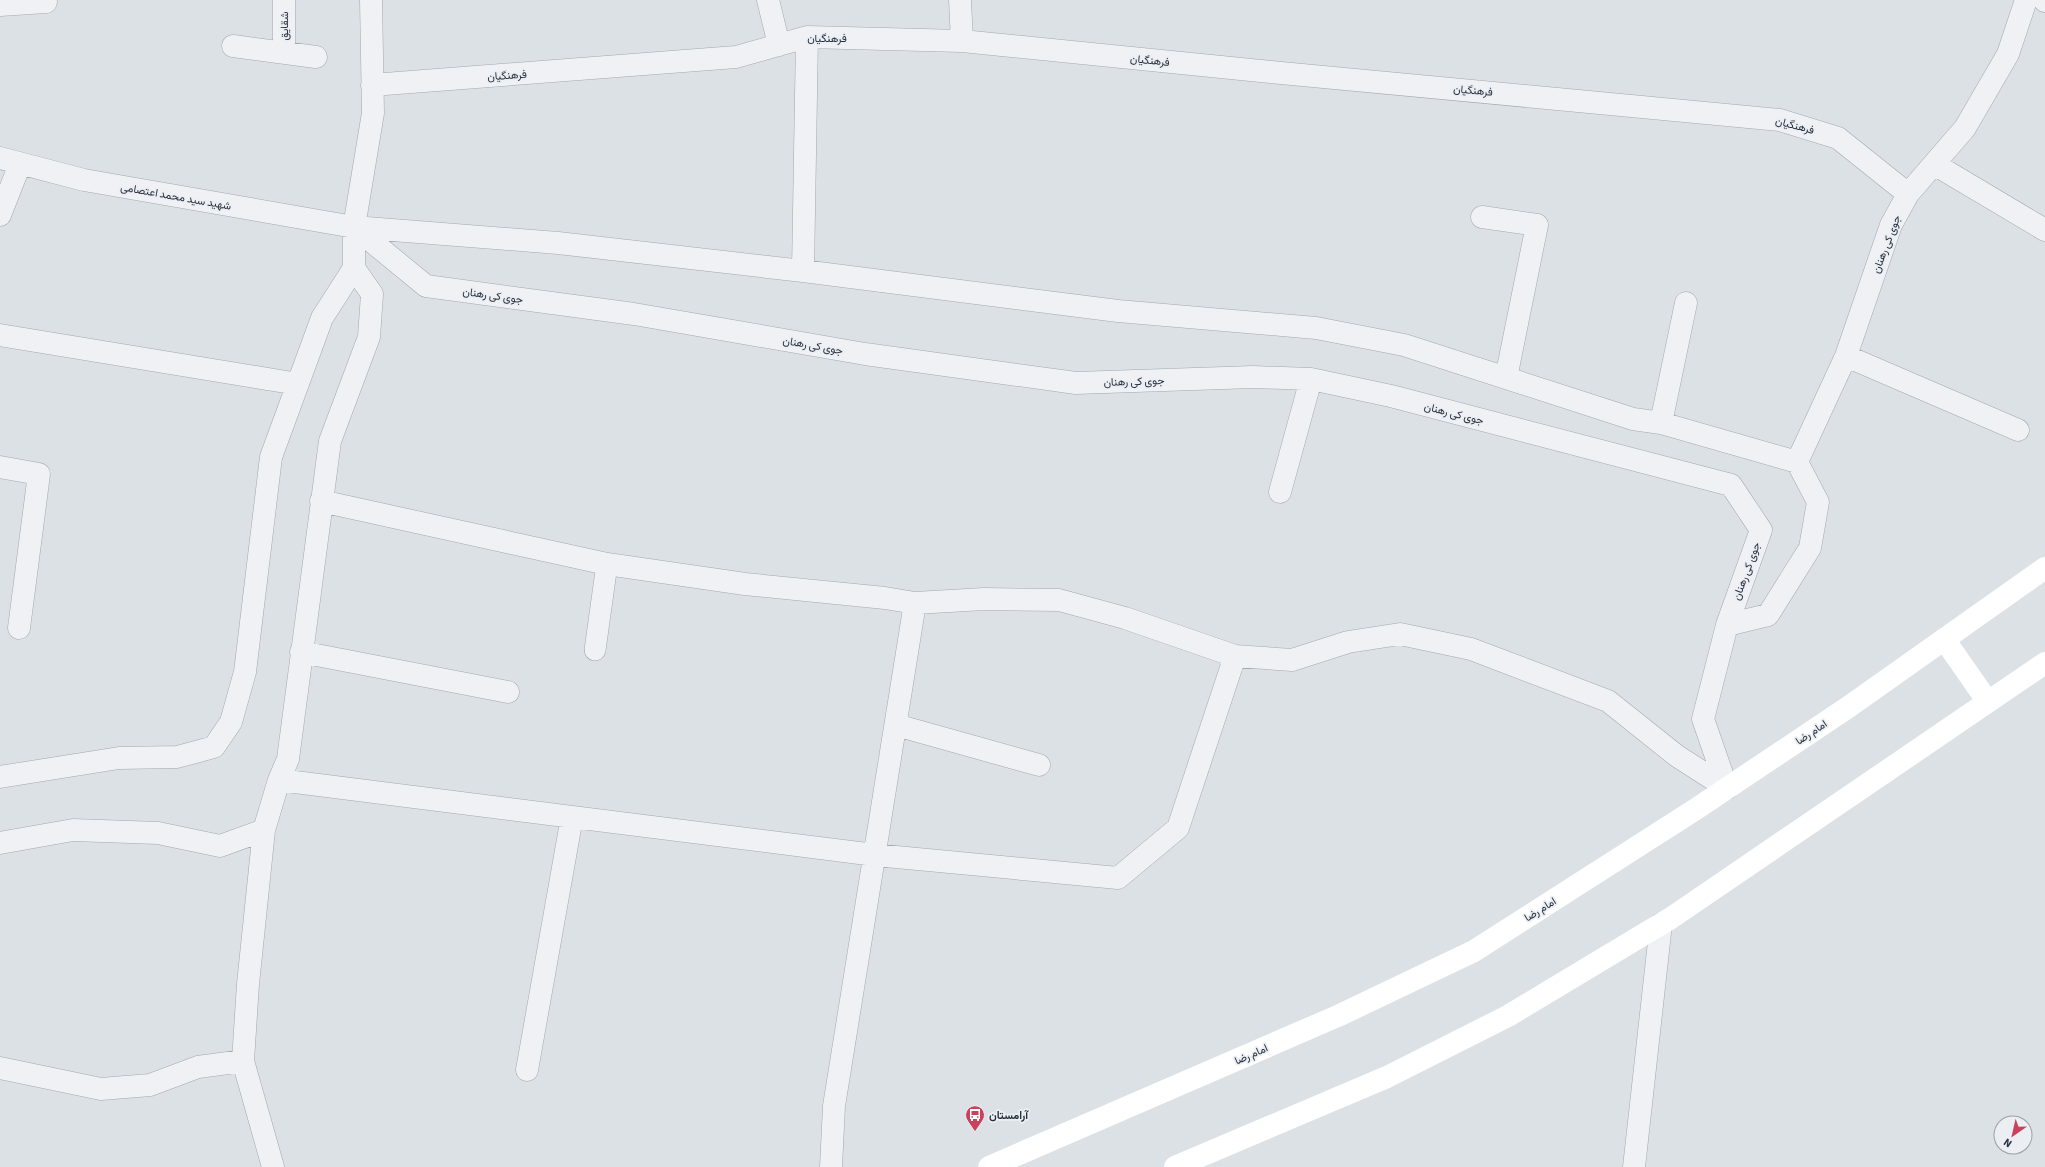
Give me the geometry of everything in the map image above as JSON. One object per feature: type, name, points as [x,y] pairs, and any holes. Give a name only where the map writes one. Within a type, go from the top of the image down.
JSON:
[{"type":"main road","name":"امام رضا","points":[[989,1167],[1333,1018],[1474,951],[1621,859],[1847,708],[2045,568]]},
{"type":"main road","points":[[1944,640],[1988,702]]},
{"type":"main road","points":[[1174,1167],[1387,1077],[1508,1016],[1661,924],[2045,663]]},
{"type":"street","name":"شقایق","points":[[284,0],[284,52]]},
{"type":"street","points":[[0,777],[119,758],[177,757],[214,747],[231,722],[245,672],[271,457],[322,318],[354,268],[354,227],[373,113],[371,0]]},
{"type":"street","points":[[768,0],[779,45]]},
{"type":"street","points":[[960,0],[962,41]]},
{"type":"street","name":"جوی کی رهنان","points":[[1797,462],[1846,356],[1891,225],[1908,194],[1965,128],[2008,54],[2026,0]]},
{"type":"street","points":[[0,5],[46,2]]},
{"type":"street","points":[[803,271],[807,37]]},
{"type":"street","name":"فرهنگیان","points":[[372,85],[736,57],[807,37],[962,41],[1282,74],[1780,120],[1838,138],[1908,194]]},
{"type":"street","points":[[233,46],[316,57]]},
{"type":"street","points":[[0,215],[10,161]]},
{"type":"street","name":"شهید سید محمد اعتصامی","points":[[10,161],[84,180],[354,227]]},
{"type":"street","points":[[1934,164],[2045,230]]},
{"type":"street","points":[[1482,217],[1537,225],[1506,378]]},
{"type":"street","points":[[354,227],[558,243],[803,271],[1118,311],[1316,328],[1404,345],[1633,419],[1661,423],[1797,462],[1818,502],[1810,548],[1768,615],[1727,625],[1703,719],[1727,788]]},
{"type":"street","name":"جوی کی رهنان","points":[[354,227],[426,286],[634,314],[865,354],[1076,383],[1253,377],[1311,379],[1391,396],[1732,485],[1761,530],[1727,625]]},
{"type":"street","points":[[273,1167],[243,1060],[248,984],[264,830],[279,780],[288,758],[330,441],[369,337],[372,294],[354,268]]},
{"type":"street","points":[[1661,423],[1686,303]]},
{"type":"street","points":[[0,336],[298,384]]},
{"type":"street","points":[[1846,356],[2018,430]]},
{"type":"street","points":[[1280,492],[1311,379]]},
{"type":"street","points":[[0,467],[39,474],[19,628]]},
{"type":"street","points":[[321,500],[607,564],[745,584],[885,598],[915,604],[984,598],[1059,600],[1125,618],[1235,656],[1292,660],[1348,642],[1400,634],[1471,649],[1608,702],[1677,756],[1727,788]]},
{"type":"street","points":[[831,1167],[834,1106],[915,604]]},
{"type":"street","points":[[301,652],[508,692]]},
{"type":"street","points":[[279,780],[875,855],[1118,878],[1178,828],[1235,656]]},
{"type":"street","points":[[896,725],[1039,765]]},
{"type":"street","points":[[527,1070],[572,817]]},
{"type":"street","points":[[0,843],[73,830],[158,833],[220,846],[264,830]]},
{"type":"street","points":[[1634,1167],[1661,924]]},
{"type":"street","points":[[0,1068],[101,1089],[150,1085],[198,1067],[243,1060]]},
{"type":"lane","points":[[595,650],[607,564]]},
{"type":"place","name":"آرامستان","points":[[975,1132]]}]
